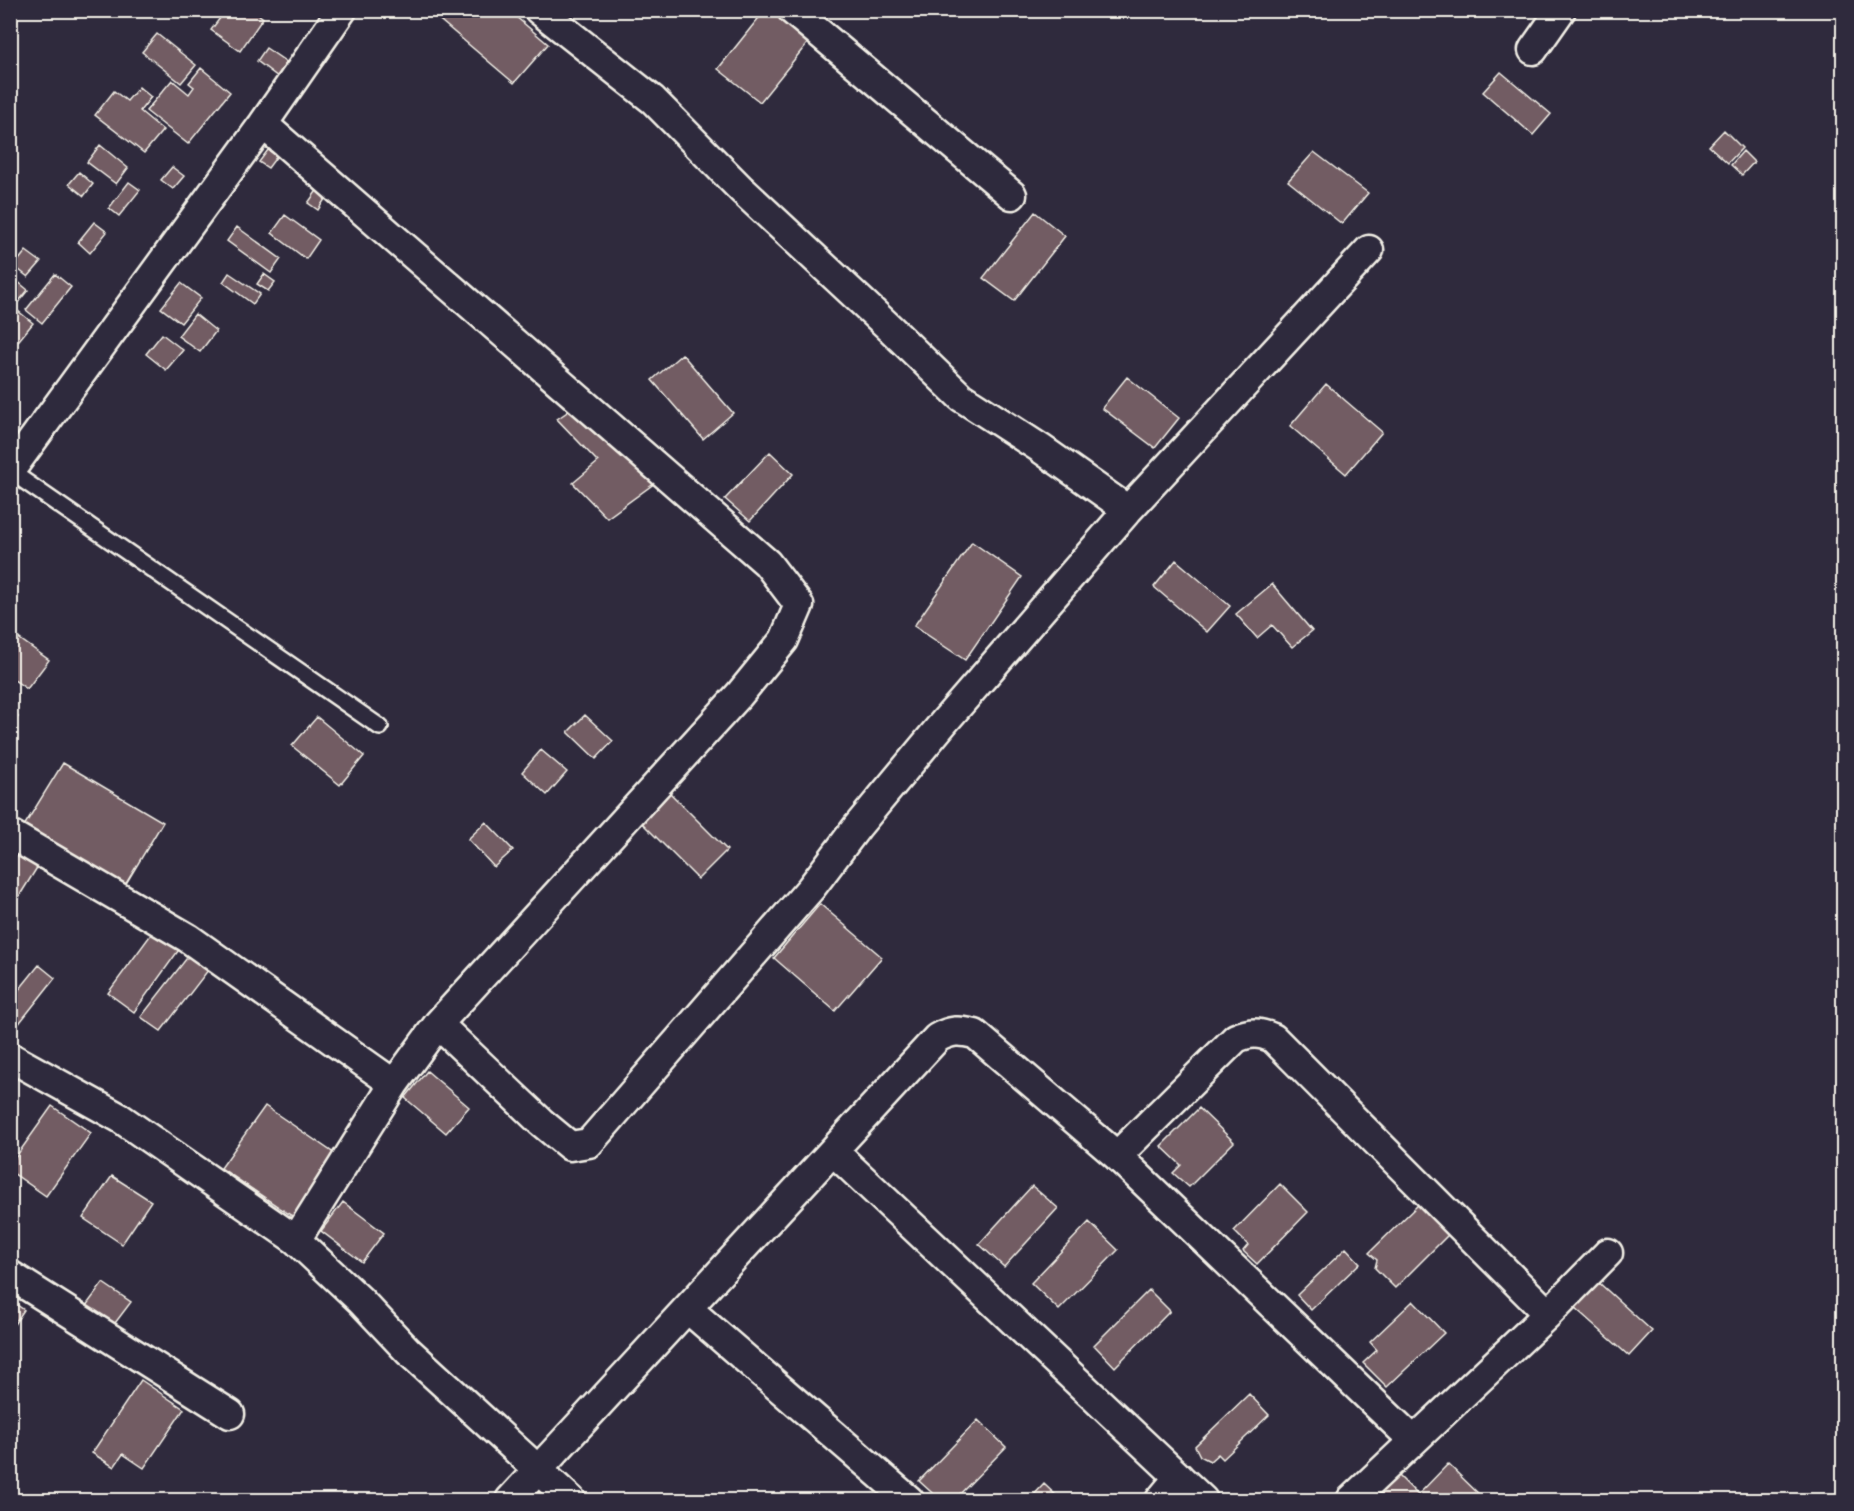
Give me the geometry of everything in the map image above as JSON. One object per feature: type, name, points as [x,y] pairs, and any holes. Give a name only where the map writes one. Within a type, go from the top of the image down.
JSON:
[{"type":"street","points":[[10,471],[263,124],[342,10]]},
{"type":"street","points":[[539,10],[653,100],[741,189],[961,397],[1040,448],[1128,510]]},
{"type":"street","points":[[792,10],[1012,195]]},
{"type":"street","points":[[1533,50],[1561,10]]},
{"type":"street","points":[[263,124],[767,563],[799,605],[784,640],[739,695],[438,1024],[394,1084],[296,1240]]},
{"type":"street","points":[[438,1024],[540,1122],[570,1146],[589,1143],[811,888],[857,827],[938,730],[1128,510],[1369,250]]},
{"type":"street","points":[[10,834],[188,938],[394,1084]]},
{"type":"street","points":[[510,1500],[937,1038],[949,1030],[975,1034],[1117,1156],[1413,1440]]},
{"type":"street","points":[[1117,1156],[1236,1038],[1249,1033],[1262,1033],[1274,1038],[1548,1314]]},
{"type":"street","points":[[10,1057],[120,1118],[296,1240],[360,1300],[408,1351],[571,1500]]},
{"type":"street","points":[[833,1151],[1203,1500]]},
{"type":"street","points":[[1351,1500],[1548,1314],[1608,1252]]},
{"type":"street","points":[[10,1275],[230,1414]]},
{"type":"street","points":[[688,1309],[909,1500]]},
{"type":"street","points":[[1160,1500],[1179,1477]]},
{"type":"lane","points":[[10,471],[380,727]]},
{"type":"building","points":[[183,10],[196,10],[191,17]]},
{"type":"building","points":[[226,10],[253,10],[263,18],[240,51],[211,30]]},
{"type":"building","points":[[428,10],[508,10],[548,44],[514,83]]},
{"type":"building","points":[[765,10],[773,10],[810,40],[760,102],[718,69]]},
{"type":"building","points":[[157,34],[196,65],[181,83],[142,52]]},
{"type":"building","points":[[266,48],[288,63],[278,77],[257,61]]},
{"type":"building","points":[[201,68],[230,92],[188,144],[146,111],[172,80],[189,94],[194,87],[189,83]]},
{"type":"building","points":[[1501,72],[1551,114],[1533,135],[1483,92]]},
{"type":"building","points":[[139,87],[151,97],[140,111],[163,130],[144,153],[95,115],[114,91],[127,101]]},
{"type":"building","points":[[1724,130],[1742,148],[1728,163],[1709,146]]},
{"type":"building","points":[[100,145],[128,168],[116,184],[87,162]]},
{"type":"building","points":[[268,150],[277,156],[268,168],[259,162]]},
{"type":"building","points":[[1743,151],[1754,162],[1742,175],[1731,165]]},
{"type":"building","points":[[1314,152],[1368,193],[1342,224],[1288,181]]},
{"type":"building","points":[[172,167],[184,176],[173,189],[161,180]]},
{"type":"building","points":[[79,172],[93,184],[84,196],[69,184]]},
{"type":"building","points":[[129,182],[140,190],[119,216],[109,208]]},
{"type":"building","points":[[318,189],[327,196],[318,210],[308,203]]},
{"type":"building","points":[[1035,212],[1065,236],[1014,301],[983,278]]},
{"type":"building","points":[[285,215],[319,240],[306,259],[272,233]]},
{"type":"building","points":[[94,222],[107,232],[90,253],[78,242]]},
{"type":"building","points":[[237,227],[281,259],[271,273],[227,241]]},
{"type":"building","points":[[26,251],[41,262],[28,277],[14,266]]},
{"type":"building","points":[[229,273],[260,294],[253,304],[223,282]]},
{"type":"building","points":[[55,274],[71,287],[42,323],[26,310]]},
{"type":"building","points":[[264,274],[275,282],[268,291],[257,284]]},
{"type":"building","points":[[17,281],[28,290],[16,305],[10,300],[10,289]]},
{"type":"building","points":[[181,283],[201,298],[181,323],[161,308]]},
{"type":"building","points":[[18,311],[33,323],[15,345],[10,341],[10,320]]},
{"type":"building","points":[[195,314],[216,331],[200,352],[178,336]]},
{"type":"building","points":[[162,334],[183,350],[166,370],[146,354]]},
{"type":"building","points":[[682,354],[733,413],[703,439],[652,380]]},
{"type":"building","points":[[1127,377],[1179,418],[1155,448],[1102,408]]},
{"type":"building","points":[[1326,384],[1382,432],[1346,474],[1290,426]]},
{"type":"building","points":[[582,402],[666,475],[607,518],[573,483],[598,462],[557,419]]},
{"type":"building","points":[[770,452],[793,474],[750,521],[725,499]]},
{"type":"building","points":[[972,542],[1022,577],[965,660],[914,626]]},
{"type":"building","points":[[1176,560],[1230,606],[1207,632],[1154,587]]},
{"type":"building","points":[[1272,584],[1312,631],[1292,647],[1272,625],[1257,638],[1236,614]]},
{"type":"building","points":[[10,632],[49,660],[27,689],[10,677]]},
{"type":"building","points":[[10,712],[18,717],[10,727]]},
{"type":"building","points":[[585,715],[613,741],[596,759],[568,732]]},
{"type":"building","points":[[317,717],[364,756],[340,785],[292,746]]},
{"type":"building","points":[[541,750],[567,772],[547,795],[522,772]]},
{"type":"building","points":[[63,763],[163,822],[124,887],[24,826]]},
{"type":"building","points":[[667,790],[727,850],[698,879],[638,819]]},
{"type":"building","points":[[486,822],[513,850],[494,867],[468,839]]},
{"type":"building","points":[[10,850],[38,866],[10,911]]},
{"type":"building","points":[[820,904],[882,957],[835,1011],[774,958]]},
{"type":"building","points":[[155,929],[181,947],[134,1012],[108,993]]},
{"type":"building","points":[[190,954],[209,969],[161,1031],[141,1017]]},
{"type":"building","points":[[39,965],[55,978],[17,1026],[10,1020],[10,1001]]},
{"type":"building","points":[[427,1071],[469,1107],[446,1133],[405,1098]]},
{"type":"building","points":[[52,1106],[91,1133],[46,1196],[10,1171],[10,1165]]},
{"type":"building","points":[[265,1106],[338,1156],[295,1218],[221,1168]]},
{"type":"building","points":[[1199,1108],[1234,1142],[1189,1187],[1173,1173],[1181,1165],[1161,1146]]},
{"type":"building","points":[[112,1176],[151,1201],[122,1244],[83,1218]]},
{"type":"building","points":[[1280,1184],[1308,1212],[1257,1264],[1243,1251],[1248,1245],[1234,1231]]},
{"type":"building","points":[[1032,1186],[1058,1208],[1004,1267],[979,1244]]},
{"type":"building","points":[[343,1202],[384,1233],[362,1262],[321,1231]]},
{"type":"building","points":[[1421,1202],[1451,1232],[1395,1288],[1375,1268],[1377,1260],[1369,1253]]},
{"type":"building","points":[[1089,1222],[1118,1250],[1059,1310],[1031,1283]]},
{"type":"building","points":[[1346,1248],[1360,1263],[1311,1310],[1297,1295]]},
{"type":"building","points":[[1597,1281],[1652,1331],[1629,1356],[1574,1307]]},
{"type":"building","points":[[103,1283],[131,1302],[109,1331],[82,1311]]},
{"type":"building","points":[[1149,1290],[1170,1311],[1115,1367],[1094,1345]]},
{"type":"building","points":[[10,1300],[24,1310],[10,1330]]},
{"type":"building","points":[[1413,1301],[1444,1333],[1387,1387],[1363,1363],[1377,1350],[1370,1342]]},
{"type":"building","points":[[141,1380],[184,1409],[144,1468],[123,1454],[114,1467],[92,1453]]},
{"type":"building","points":[[1249,1394],[1269,1415],[1223,1459],[1218,1454],[1210,1461],[1200,1456],[1195,1446]]},
{"type":"building","points":[[978,1420],[1006,1447],[954,1500],[940,1500],[919,1481]]},
{"type":"building","points":[[1448,1464],[1485,1500],[1371,1500],[1397,1474],[1418,1495]]},
{"type":"building","points":[[1044,1484],[1061,1500],[1029,1500]]}]
